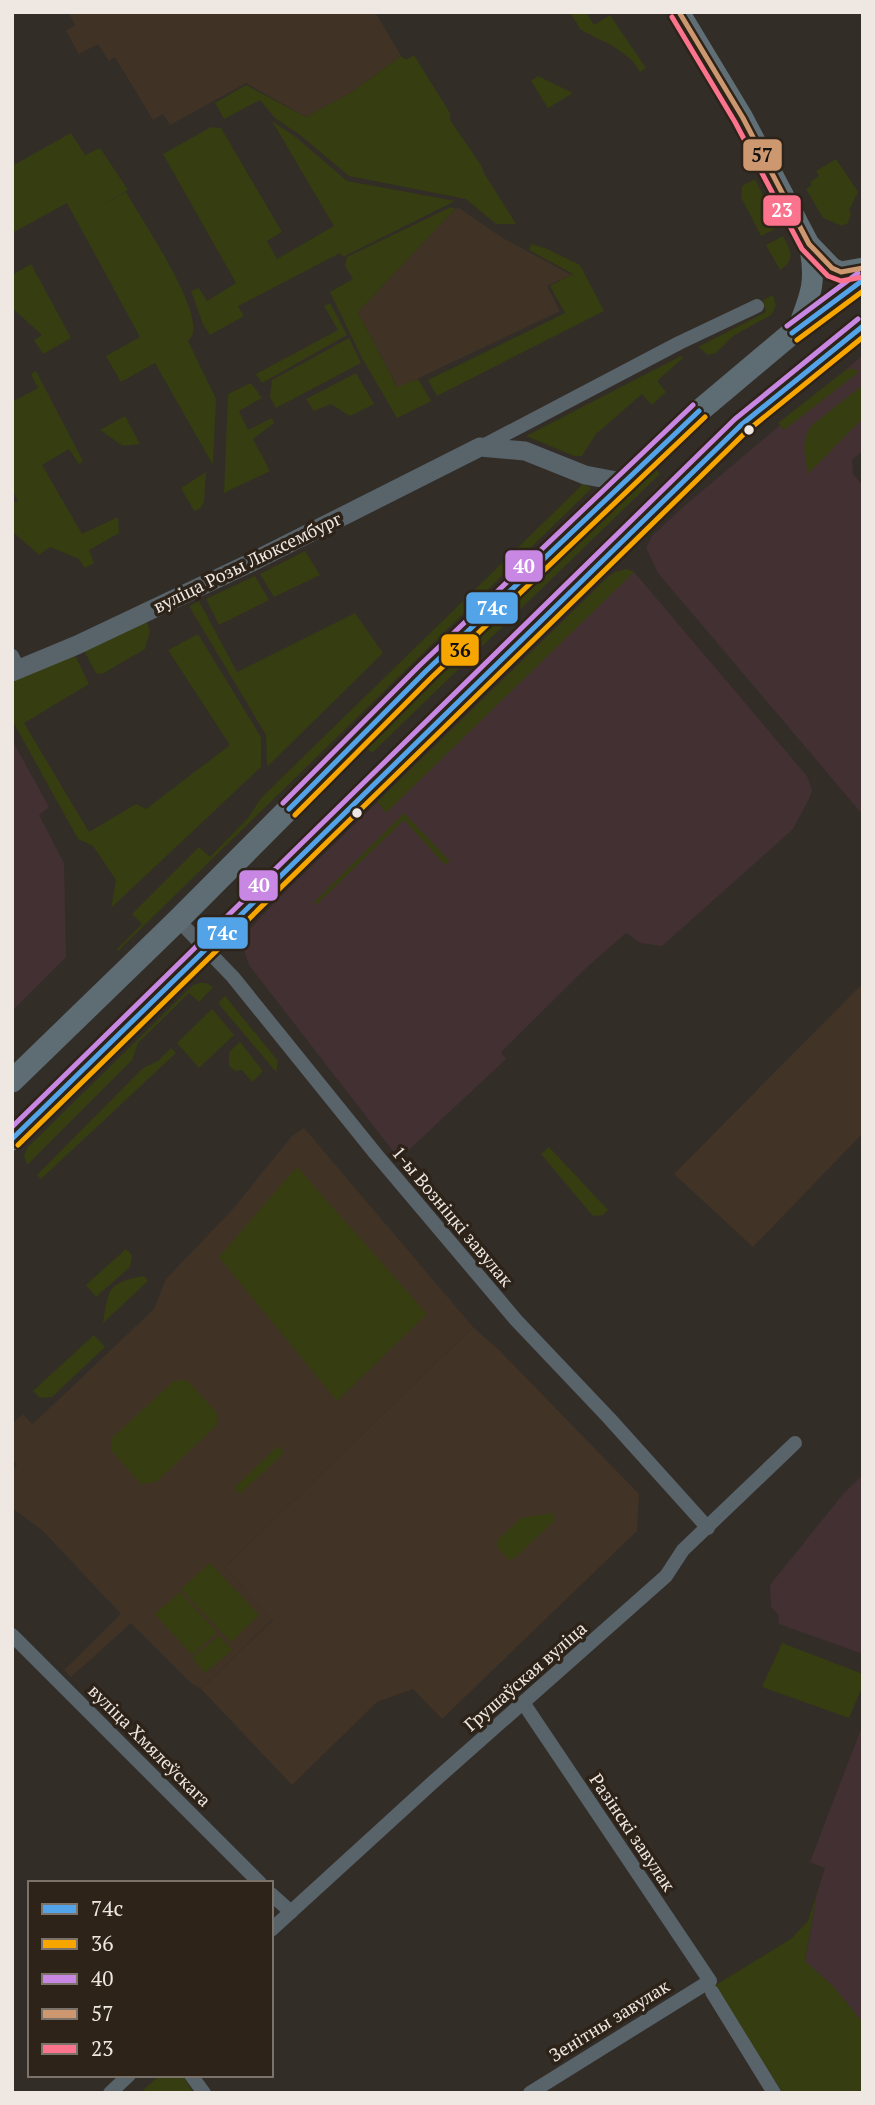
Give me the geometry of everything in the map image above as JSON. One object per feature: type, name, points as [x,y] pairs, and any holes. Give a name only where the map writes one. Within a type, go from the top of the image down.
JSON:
[{"type":"main road","points":[[679,12],[743,118],[809,244],[832,268],[841,272],[863,268]]},
{"type":"main road","points":[[798,328],[813,285],[809,244]]},
{"type":"main road","points":[[12,1081],[178,920],[425,672],[622,482],[685,423],[798,328],[863,280]]},
{"type":"main road","points":[[12,1139],[741,425],[863,326]]},
{"type":"street","name":"вуліца Розы Люксембург","points":[[15,666],[250,563],[757,306]]},
{"type":"street","points":[[523,425],[518,435],[525,451]]},
{"type":"street","points":[[480,447],[525,451],[585,475],[622,482]]},
{"type":"street","name":"1-ы Возніцкі завулак","points":[[178,920],[206,948],[516,1320],[708,1528]]},
{"type":"street","name":"Грушаўская вуліца","points":[[273,1928],[666,1576],[683,1550],[795,1443]]},
{"type":"street","name":"вуліца Хмялеўскага","points":[[12,1635],[258,1881]]},
{"type":"street","name":"Разінскі завулак","points":[[524,1704],[711,1987],[774,2093]]},
{"type":"street","points":[[273,1896],[291,1912]]},
{"type":"street","name":"Зенітны завулак","points":[[530,2093],[711,1987]]},
{"type":"street","points":[[110,2093],[127,2077]]},
{"type":"street","points":[[192,2077],[204,2093]]},
{"type":"shaded area","points":[[68,12],[375,12],[401,56],[352,92],[306,117],[246,83],[170,125],[163,114],[153,120],[115,57],[109,61],[98,44],[79,54],[66,31],[75,25]]},
{"type":"shaded area","points":[[459,208],[501,237],[571,275],[547,286],[560,311],[398,388],[358,312],[455,209]]},
{"type":"shaded area","points":[[863,355],[863,451],[852,460],[853,474],[863,486],[863,815],[658,573],[646,548],[652,536],[682,508]]},
{"type":"shaded area","points":[[627,569],[634,572],[807,776],[812,790],[810,797],[793,829],[662,946],[641,943],[626,933],[586,968],[501,1052],[506,1059],[399,1159],[249,965],[243,948],[245,934],[608,577]]},
{"type":"shaded area","points":[[12,740],[49,807],[39,815],[64,863],[66,957],[12,1011]]},
{"type":"shaded area","points":[[863,983],[863,1133],[753,1247],[674,1174]]},
{"type":"shaded area","points":[[304,1128],[473,1327],[225,1567],[273,1619],[201,1689],[191,1683],[131,1623],[71,1677],[64,1670],[121,1614],[42,1530],[12,1508],[12,1470],[17,1465],[12,1459],[12,1424],[23,1414],[32,1424],[35,1422],[154,1309],[166,1279],[232,1210],[292,1136]]},
{"type":"shaded area","points":[[473,1327],[500,1351],[639,1494],[637,1531],[442,1719],[413,1689],[377,1702],[292,1785],[201,1689],[273,1620],[225,1567]]},
{"type":"shaded area","points":[[863,1475],[863,1654],[779,1624],[778,1614],[771,1607],[770,1585],[844,1493]]},
{"type":"shaded area","points":[[863,1724],[863,2023],[834,1987],[805,1961],[817,1893],[825,1868],[810,1862]]},
{"type":"green space","points":[[586,12],[594,25],[610,15],[646,68],[640,72],[632,60],[613,46],[581,30],[571,14]]},
{"type":"green space","points":[[414,55],[450,113],[450,120],[516,224],[496,224],[466,199],[349,176],[275,118],[260,100],[224,119],[215,103],[246,85],[306,117],[352,92],[401,56],[406,60]]},
{"type":"green space","points":[[538,76],[573,93],[548,108],[531,81]]},
{"type":"green space","points":[[272,121],[297,138],[347,181],[455,201],[343,257],[340,253],[238,306],[244,316],[210,335],[191,291],[199,288],[207,301],[236,283],[163,154],[211,127],[221,128],[282,232],[267,241],[277,259],[334,226]]},
{"type":"green space","points":[[71,133],[85,155],[100,148],[128,190],[98,208],[126,192],[187,301],[193,331],[188,341],[216,399],[213,465],[155,363],[121,382],[106,356],[140,337],[67,203],[12,233],[12,166]]},
{"type":"green space","points":[[836,159],[858,192],[849,210],[851,213],[848,223],[842,226],[823,218],[806,189],[812,185],[810,182],[819,176],[816,171]]},
{"type":"green space","points":[[755,179],[779,227],[761,236],[741,197],[742,186]]},
{"type":"green space","points":[[451,207],[455,209],[358,312],[397,387],[418,379],[431,401],[397,418],[362,358],[330,292],[353,279],[345,266],[347,257]]},
{"type":"green space","points":[[783,236],[790,258],[780,270],[766,245]]},
{"type":"green space","points":[[531,244],[580,265],[604,311],[437,396],[428,380],[565,313],[550,286],[573,274],[529,250]]},
{"type":"green space","points":[[31,264],[71,338],[43,354],[34,340],[42,335],[12,308],[12,275]]},
{"type":"green space","points":[[773,295],[776,306],[771,315],[733,336],[716,353],[708,355],[698,347],[766,312],[763,300]]},
{"type":"green space","points":[[330,303],[347,335],[262,383],[256,374],[338,330],[324,306]]},
{"type":"green space","points":[[349,338],[361,363],[276,408],[270,397],[272,380]]},
{"type":"green space","points":[[681,356],[684,357],[657,381],[666,392],[652,405],[642,394],[596,434],[582,456],[574,456],[526,436]]},
{"type":"green space","points":[[847,369],[856,369],[859,372],[784,430],[778,423]]},
{"type":"green space","points":[[36,371],[83,461],[79,464],[69,449],[42,465],[82,534],[118,517],[119,533],[89,550],[94,563],[85,568],[79,559],[50,547],[39,555],[12,531],[12,504],[18,500],[12,491],[12,402],[38,388],[31,374]]},
{"type":"green space","points":[[356,373],[374,404],[350,416],[331,404],[314,411],[306,399]]},
{"type":"green space","points":[[251,383],[262,398],[239,411],[248,430],[272,418],[274,423],[253,439],[270,471],[224,493],[228,394]]},
{"type":"green space","points":[[863,385],[863,418],[808,474],[804,448],[808,431]]},
{"type":"green space","points":[[125,416],[140,444],[123,446],[100,430]]},
{"type":"green space","points":[[655,468],[660,474],[372,753],[366,748]]},
{"type":"green space","points":[[206,472],[204,502],[201,508],[194,511],[181,488]]},
{"type":"green space","points":[[583,484],[591,489],[118,951],[142,924],[132,914],[199,847],[210,857],[249,817],[261,798]]},
{"type":"green space","points":[[305,551],[320,575],[274,597],[260,574]]},
{"type":"green space","points":[[627,569],[634,572],[386,813],[377,802],[608,577]]},
{"type":"green space","points":[[255,576],[269,600],[219,625],[206,599]]},
{"type":"green space","points":[[199,601],[237,672],[355,613],[383,653],[267,767],[266,735],[189,606]]},
{"type":"green space","points":[[145,616],[150,631],[145,649],[102,674],[96,673],[82,647]]},
{"type":"green space","points":[[198,634],[261,737],[261,767],[111,908],[116,880],[93,846],[78,839],[12,720],[12,676],[73,651],[89,684],[24,723],[89,832],[136,804],[146,809],[230,745],[168,650]]},
{"type":"green space","points":[[404,813],[450,861],[445,865],[404,820],[317,904],[314,902]]},
{"type":"green space","points":[[199,983],[213,987],[199,1002],[189,993],[138,1043],[132,1060],[27,1165],[24,1155],[28,1147],[193,985]]},
{"type":"green space","points":[[225,996],[278,1061],[276,1072],[218,1003]]},
{"type":"green space","points":[[212,1009],[234,1035],[199,1068],[177,1043]]},
{"type":"green space","points":[[240,1042],[263,1071],[252,1082],[242,1070],[235,1071],[229,1066],[229,1052]]},
{"type":"green space","points":[[171,1048],[176,1053],[41,1179],[37,1175],[143,1068],[158,1061]]},
{"type":"green space","points":[[549,1147],[608,1210],[603,1215],[593,1216],[541,1154]]},
{"type":"green space","points":[[297,1167],[427,1314],[337,1401],[219,1257]]},
{"type":"green space","points":[[126,1249],[132,1255],[130,1267],[96,1297],[86,1285]]},
{"type":"green space","points":[[144,1276],[148,1281],[103,1323],[112,1289],[123,1281]]},
{"type":"green space","points":[[94,1335],[105,1347],[52,1397],[40,1398],[33,1391]]},
{"type":"green space","points":[[187,1380],[218,1414],[217,1425],[156,1482],[141,1484],[112,1451],[112,1438],[174,1381]]},
{"type":"green space","points":[[278,1446],[284,1453],[240,1494],[234,1488]]},
{"type":"green space","points":[[553,1513],[555,1520],[515,1558],[509,1560],[497,1547],[497,1541],[521,1518]]},
{"type":"green space","points":[[210,1563],[259,1615],[231,1642],[181,1589]]},
{"type":"green space","points":[[180,1592],[217,1632],[192,1655],[155,1614]]},
{"type":"green space","points":[[219,1635],[232,1650],[205,1673],[192,1658]]},
{"type":"green space","points":[[782,1643],[863,1674],[863,1685],[849,1718],[762,1687]]},
{"type":"green space","points":[[817,1893],[805,1961],[834,1987],[863,2023],[863,2093],[783,2093],[716,1989],[709,1989],[791,1939],[808,1921]]},
{"type":"green space","points":[[158,2077],[183,2077],[194,2093],[140,2093]]},
{"type":"transit line","name":"57","points":[[679,12],[743,118],[809,244],[832,268],[841,272],[863,268]]},
{"type":"transit line","name":"23","points":[[672,17],[735,122],[802,249],[828,276],[841,281],[863,277]]},
{"type":"transit line","name":"40","points":[[787,326],[858,273]]},
{"type":"transit line","name":"74с","points":[[792,333],[863,280]]},
{"type":"transit line","name":"36","points":[[797,340],[863,291]]},
{"type":"transit line","name":"40","points":[[12,1127],[735,419],[858,319]]},
{"type":"transit line","name":"74с","points":[[12,1139],[741,425],[863,326]]},
{"type":"transit line","name":"36","points":[[18,1145],[747,431],[863,337]]},
{"type":"transit line","name":"40","points":[[283,803],[419,666],[693,405]]},
{"type":"transit line","name":"74с","points":[[289,809],[425,672],[699,411]]},
{"type":"transit line","name":"36","points":[[295,815],[431,678],[705,417]]}]
